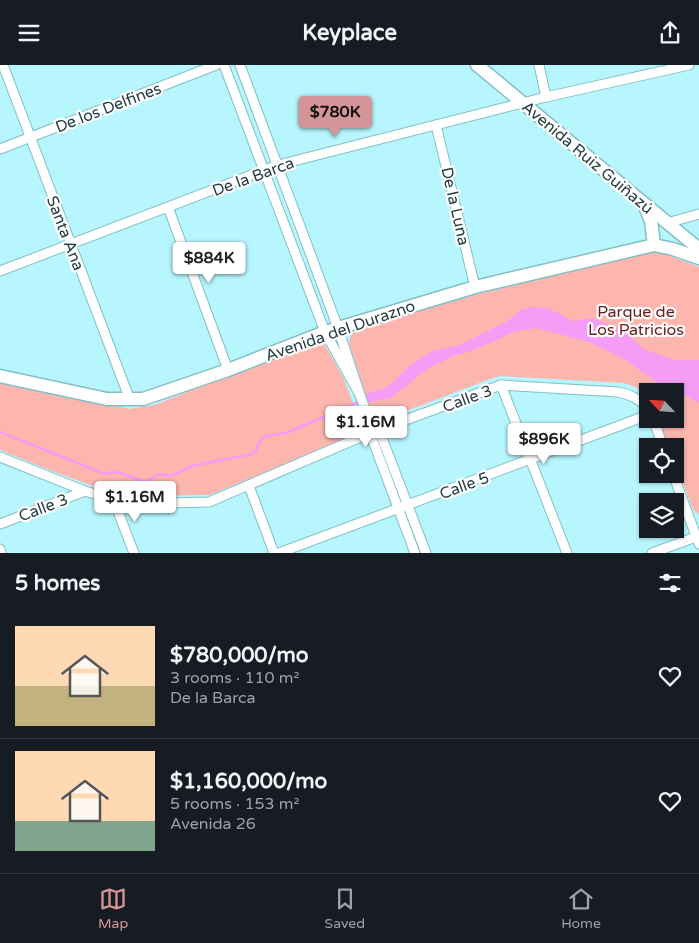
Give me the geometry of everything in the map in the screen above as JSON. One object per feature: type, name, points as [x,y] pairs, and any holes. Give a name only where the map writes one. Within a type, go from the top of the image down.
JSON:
[{"type":"main road","name":"Avenida Ruiz Guiñazú","points":[[477,65],[699,249]]},
{"type":"main road","points":[[643,203],[650,221],[654,245],[699,258]]},
{"type":"main road","name":"Avenida del Durazno","points":[[0,376],[107,399],[144,399],[228,370],[338,328],[475,287],[654,245]]},
{"type":"street","name":"Santa Ana","points":[[3,65],[130,400]]},
{"type":"street","name":"De los Delfines","points":[[0,149],[216,65]]},
{"type":"street","points":[[224,65],[325,332],[360,395]]},
{"type":"street","points":[[240,65],[338,328],[367,414],[370,433],[415,553]]},
{"type":"street","points":[[539,65],[546,97]]},
{"type":"street","name":"De la Barca","points":[[0,271],[278,165],[546,97],[689,65]]},
{"type":"street","name":"De la Luna","points":[[436,125],[475,287]]},
{"type":"street","points":[[168,207],[228,370]]},
{"type":"street","points":[[667,223],[699,214]]},
{"type":"street","points":[[500,385],[566,553]]},
{"type":"street","name":"Calle 3","points":[[0,457],[85,491],[127,505],[209,502],[370,433],[500,385],[606,391],[628,394],[639,401]]},
{"type":"street","points":[[367,414],[379,430],[426,553]]},
{"type":"street","name":"Calle 5","points":[[279,553],[530,461],[639,419]]},
{"type":"street","points":[[652,553],[698,541],[695,525],[677,483]]},
{"type":"street","points":[[249,486],[274,553]]},
{"type":"street","name":"Calle 3","points":[[0,524],[85,491]]},
{"type":"street","points":[[114,501],[134,553]]},
{"type":"street","points":[[0,549],[1,553]]},
{"type":"green space","name":"Parque de Los Patricios","points":[[649,252],[660,252],[699,267],[699,515],[693,509],[683,483],[684,438],[666,438],[662,428],[684,428],[684,383],[639,383],[639,391],[636,387],[623,383],[501,376],[383,420],[375,419],[349,343],[351,335],[365,322]]},
{"type":"green space","points":[[324,343],[344,379],[364,432],[209,495],[120,496],[0,450],[0,381],[129,409],[154,405],[310,344]]},
{"type":"shaded area","points":[[531,307],[549,309],[573,321],[592,318],[623,330],[643,349],[675,360],[699,360],[699,403],[684,395],[684,383],[659,383],[622,358],[589,342],[536,328],[513,332],[465,353],[453,356],[427,369],[392,397],[348,406],[369,393],[383,389],[391,384],[413,363],[435,350],[457,346],[508,321],[521,310]]},
{"type":"waterway","points":[[0,432],[105,474],[120,473],[146,482],[160,474],[171,476],[192,466],[252,454],[265,436],[286,433],[350,406]]}]
